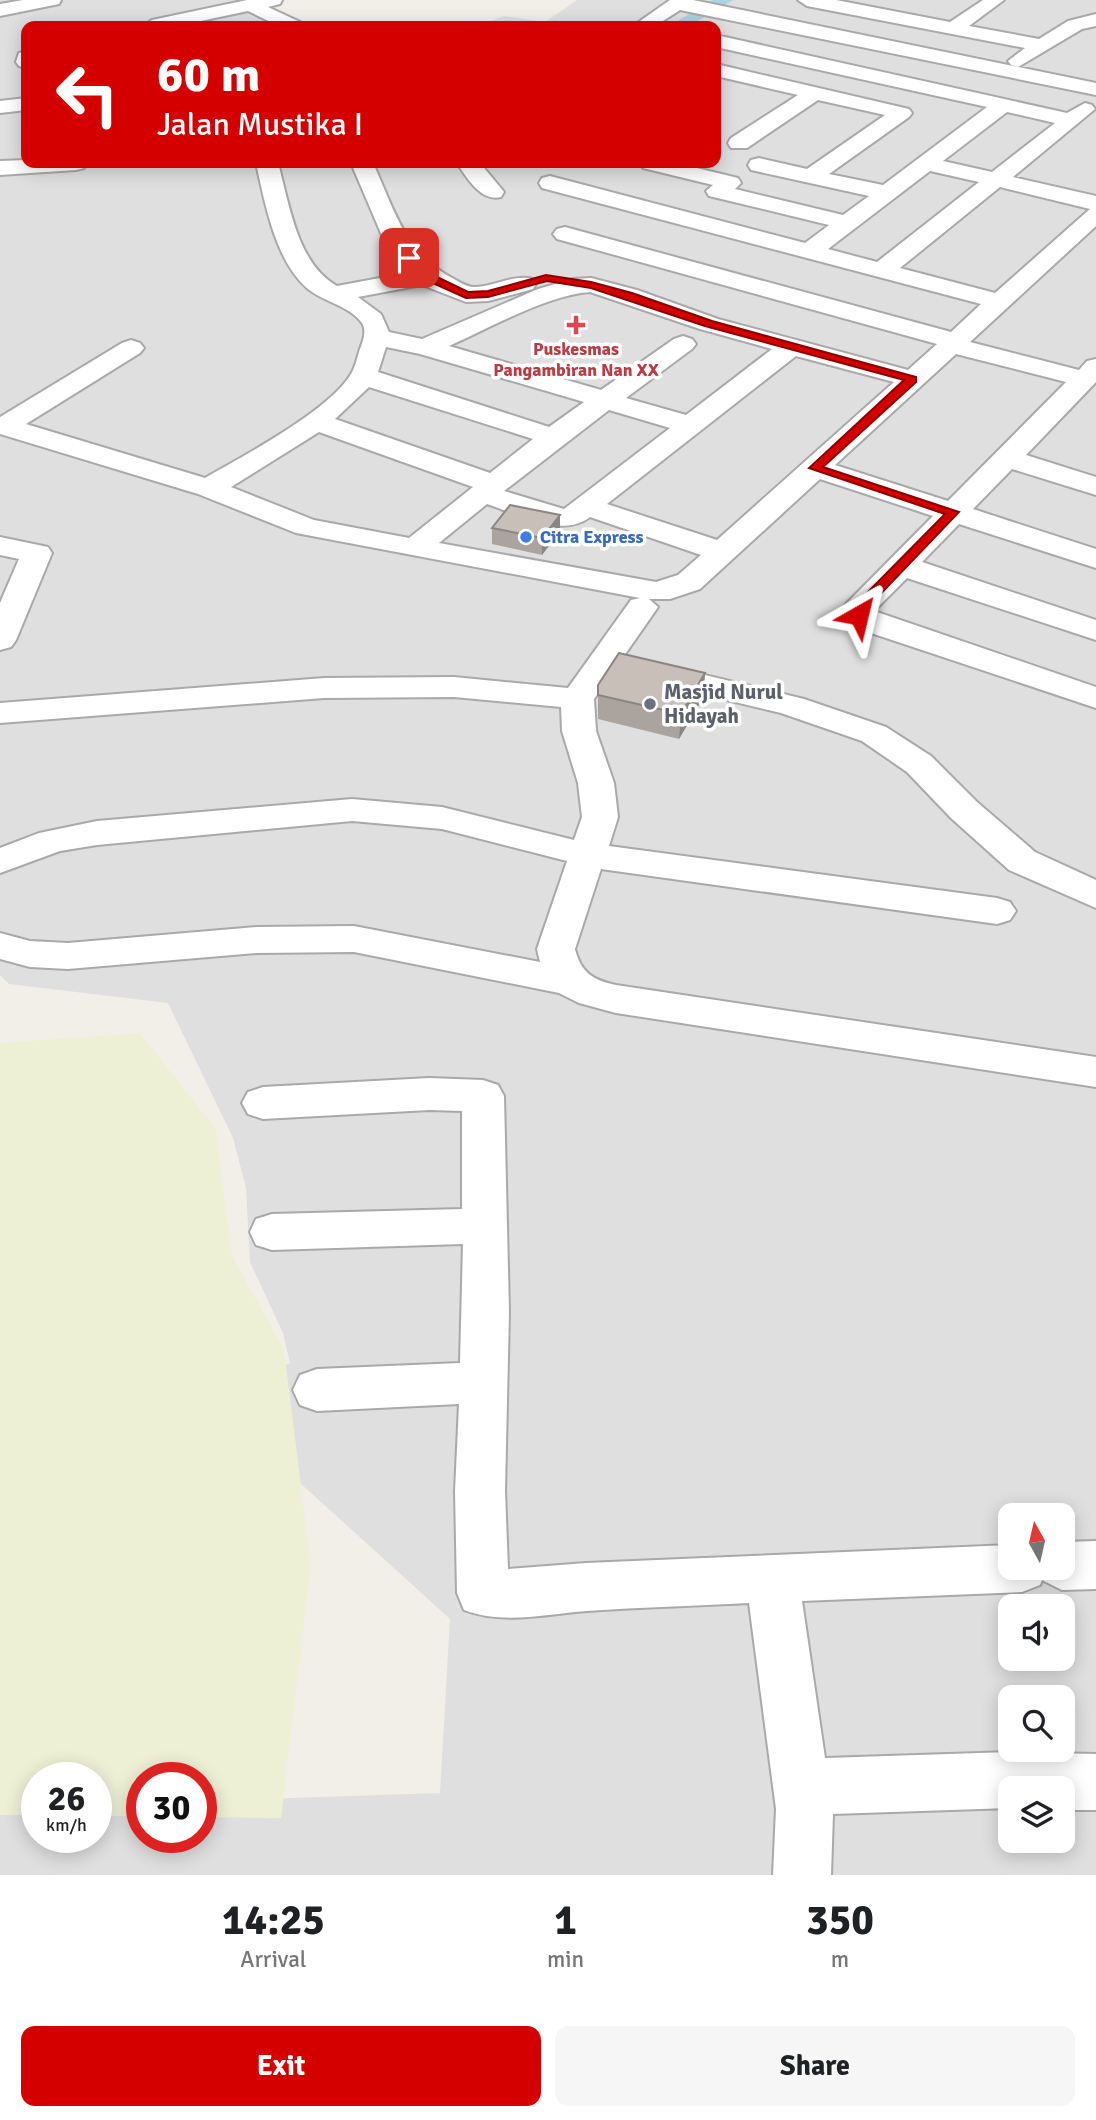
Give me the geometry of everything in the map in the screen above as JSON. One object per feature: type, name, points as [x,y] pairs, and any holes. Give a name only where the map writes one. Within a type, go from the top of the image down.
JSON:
[{"type":"street","points":[[0,10],[52,0]]},
{"type":"street","points":[[175,21],[273,0]]},
{"type":"street","points":[[725,18],[763,0]]},
{"type":"street","points":[[807,0],[1040,46]]},
{"type":"street","points":[[894,18],[919,0]]},
{"type":"street","points":[[953,28],[995,0]]},
{"type":"street","points":[[652,21],[686,4],[725,18],[911,51],[1096,89]]},
{"type":"street","points":[[250,5],[283,21]]},
{"type":"street","points":[[1004,70],[1075,25],[1096,20]]},
{"type":"street","points":[[721,42],[1071,120]]},
{"type":"street","points":[[869,75],[911,51]]},
{"type":"street","points":[[721,71],[902,113],[811,176]]},
{"type":"street","points":[[727,91],[750,78]]},
{"type":"street","points":[[739,143],[815,93]]},
{"type":"street","points":[[881,271],[1096,99]]},
{"type":"street","points":[[0,107],[21,105]]},
{"type":"street","points":[[810,251],[1002,106]]},
{"type":"street","points":[[628,295],[676,235],[724,187],[778,152],[721,138]]},
{"type":"street","points":[[925,163],[1096,203]]},
{"type":"street","points":[[758,164],[886,193]]},
{"type":"street","points":[[0,168],[21,167]]},
{"type":"street","points":[[208,488],[340,402],[363,376],[378,332],[371,317],[362,309],[316,283],[306,272],[287,232],[268,168]]},
{"type":"street","points":[[364,168],[398,245],[432,278],[466,295],[488,294],[546,278],[583,284],[628,295],[709,324],[912,379]]},
{"type":"street","points":[[472,168],[493,192]]},
{"type":"street","points":[[667,168],[847,223]]},
{"type":"street","points":[[550,183],[953,343],[1092,373]]},
{"type":"street","points":[[568,981],[560,967],[556,949],[600,817],[600,800],[579,731],[577,699],[648,599],[689,582],[998,300],[1074,248],[1096,214]]},
{"type":"street","points":[[565,234],[642,256],[676,235],[810,251],[998,300]]},
{"type":"street","points":[[334,294],[411,279],[432,278]]},
{"type":"street","points":[[425,347],[547,294],[583,284]]},
{"type":"street","points":[[377,337],[425,347],[607,398],[690,425]]},
{"type":"street","points":[[416,547],[553,438],[683,344]]},
{"type":"street","points":[[314,421],[567,519],[577,515],[584,506],[790,347]]},
{"type":"street","points":[[2,425],[131,348]]},
{"type":"street","points":[[1092,373],[860,607],[859,615],[864,620],[1096,698]]},
{"type":"street","points":[[363,376],[553,438]]},
{"type":"street","points":[[2,425],[208,488],[307,527],[594,582],[648,599]]},
{"type":"street","points":[[1007,458],[1096,486]]},
{"type":"street","points":[[815,468],[1096,559]]},
{"type":"street","points":[[584,506],[720,551]]},
{"type":"street","points":[[0,546],[37,553],[0,640]]},
{"type":"street","points":[[902,566],[1096,630]]},
{"type":"street","points":[[605,662],[792,706],[874,734],[919,764],[964,810],[1022,861],[1096,894]]},
{"type":"street","points":[[0,713],[324,688],[454,687],[577,699]]},
{"type":"street","points":[[0,861],[52,841],[97,833],[352,810],[442,818],[588,855],[997,911]]},
{"type":"street","points":[[0,946],[30,954],[68,956],[257,940],[354,939],[568,981],[586,992],[616,999],[1096,1072]]},
{"type":"street","points":[[263,1103],[429,1094],[483,1096],[485,1226],[480,1491],[483,1593],[531,1593],[586,1587],[772,1577],[998,1569]]},
{"type":"street","points":[[272,1232],[485,1226]]},
{"type":"street","points":[[317,1390],[483,1382]]},
{"type":"street","points":[[1075,1566],[1096,1565]]},
{"type":"street","points":[[772,1577],[805,1809],[802,1875]]},
{"type":"street","points":[[801,1787],[1010,1780],[1096,1782]]},
{"type":"shaded area","points":[[0,0],[257,0],[303,21],[21,21],[21,168],[721,168],[721,21],[546,21],[577,0],[1096,0],[1096,1875],[0,1875],[0,1807],[21,1806],[21,1853],[112,1853],[112,1803],[126,1803],[126,1853],[217,1853],[217,1800],[440,1793],[450,1619],[288,1472],[245,1385],[290,1363],[283,1333],[250,1262],[246,1188],[233,1138],[168,1003],[9,984],[0,975]]},
{"type":"shaded area","points":[[504,16],[538,21],[490,21]]},
{"type":"green space","points":[[140,1033],[216,1129],[232,1255],[284,1350],[311,1567],[281,1818],[217,1817],[217,1762],[126,1762],[126,1816],[112,1816],[112,1762],[21,1762],[21,1815],[0,1815],[0,1043]]},
{"type":"building","points":[[510,505],[560,515],[542,538],[492,528]]},
{"type":"building","points":[[619,653],[705,673],[681,714],[598,695],[598,685]]},
{"type":"waterway","points":[[686,21],[725,0]]},
{"type":"place","name":"Puskesmas Pangambiran Nan XX","points":[[576,325]]},
{"type":"place","name":"Citra Express","points":[[526,537]]},
{"type":"place","name":"Masjid Nurul Hidayah","points":[[650,704]]},
{"type":"route","points":[[409,258],[432,278],[466,295],[488,294],[539,279],[554,278],[628,295],[709,324],[912,379],[815,468],[953,512],[860,607],[859,615]]}]
